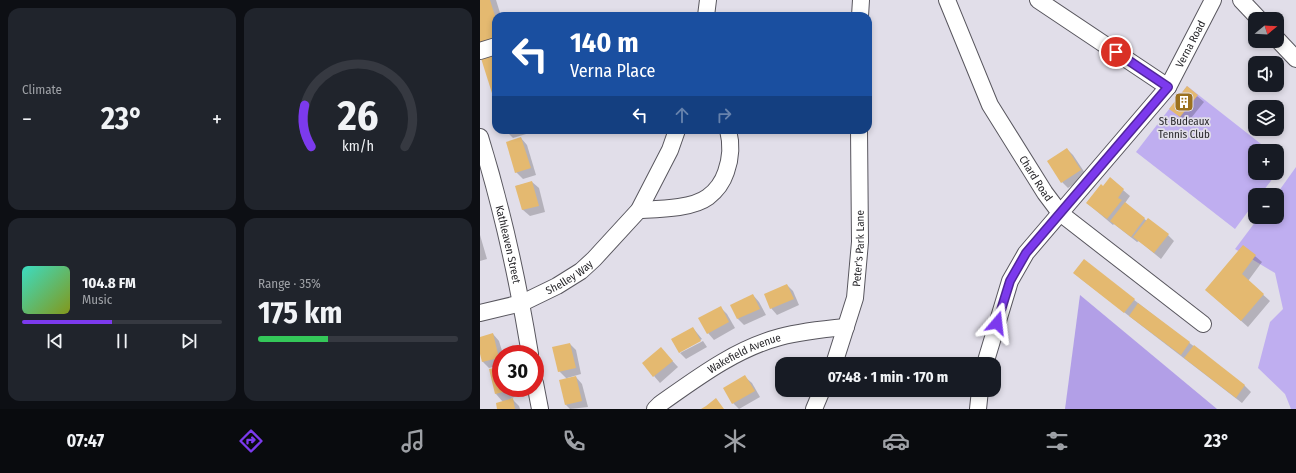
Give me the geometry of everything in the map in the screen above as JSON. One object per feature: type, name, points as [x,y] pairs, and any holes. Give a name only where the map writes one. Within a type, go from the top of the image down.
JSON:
[{"type":"street","points":[[706,12],[708,0]]},
{"type":"street","points":[[860,12],[861,0]]},
{"type":"street","name":"Chard Road","points":[[947,0],[990,105],[1045,193],[1060,213],[1203,324]]},
{"type":"street","points":[[1038,0],[1168,87]]},
{"type":"street","name":"Verna Road","points":[[987,357],[1010,281],[1026,253],[1168,87],[1213,0]]},
{"type":"street","points":[[1241,0],[1252,12]]},
{"type":"street","points":[[1284,46],[1296,59]]},
{"type":"street","points":[[480,50],[492,47]]},
{"type":"street","name":"Shelley Way","points":[[480,313],[522,303],[557,286],[581,271],[594,259],[638,210],[670,150],[676,134]]},
{"type":"street","points":[[638,210],[690,205],[708,197],[722,181],[730,162],[731,141],[729,134]]},
{"type":"street","name":"Peter's Park Lane","points":[[836,357],[854,298],[860,242],[859,134]]},
{"type":"street","name":"Kathleaven Street","points":[[480,137],[493,179],[522,303],[529,345]]},
{"type":"street","name":"Wakefield Avenue","points":[[655,409],[702,375],[743,351],[786,335],[808,330],[846,326]]},
{"type":"street","points":[[538,397],[540,409]]},
{"type":"street","points":[[814,409],[819,397]]},
{"type":"street","points":[[978,409],[979,397]]},
{"type":"shaded area","points":[[1187,86],[1248,134],[1248,136],[1251,136],[1261,144],[1248,144],[1248,180],[1272,180],[1265,188],[1248,188],[1248,211],[1235,229],[1136,152]]},
{"type":"shaded area","points":[[1296,167],[1296,409],[1291,409],[1285,394],[1258,368],[1270,322],[1283,309],[1275,273],[1235,249],[1254,224],[1284,224],[1284,188],[1281,188]]},
{"type":"shaded area","points":[[1080,295],[1217,409],[1065,409]]},
{"type":"building","points":[[480,0],[490,0],[494,12],[492,12],[492,39],[480,43]]},
{"type":"building","points":[[492,51],[492,93],[480,55]]},
{"type":"building","name":"St Budeaux Tennis Club","points":[[1187,86],[1198,95],[1180,117],[1169,109]]},
{"type":"building","points":[[521,137],[531,168],[515,173],[506,142]]},
{"type":"building","points":[[1067,148],[1081,170],[1061,183],[1047,161]]},
{"type":"building","points":[[1110,177],[1124,189],[1118,198],[1122,200],[1107,219],[1086,203],[1101,184],[1103,186]]},
{"type":"building","points":[[532,181],[539,206],[522,210],[515,186]]},
{"type":"building","points":[[1125,202],[1145,218],[1131,237],[1110,221]]},
{"type":"building","points":[[1148,218],[1169,234],[1154,253],[1133,237]]},
{"type":"building","points":[[1243,245],[1256,255],[1242,274],[1264,294],[1241,321],[1205,290]]},
{"type":"building","points":[[1084,259],[1135,299],[1124,313],[1073,273]]},
{"type":"building","points":[[787,284],[794,299],[770,309],[764,294]]},
{"type":"building","points":[[753,294],[760,309],[737,319],[730,305]]},
{"type":"building","points":[[1138,303],[1190,342],[1181,355],[1129,316]]},
{"type":"building","points":[[721,306],[729,322],[707,334],[698,318]]},
{"type":"building","points":[[693,327],[701,341],[679,353],[671,339]]},
{"type":"building","points":[[493,333],[496,345],[492,345],[492,360],[482,362],[480,354],[480,337]]},
{"type":"building","points":[[570,343],[576,368],[558,372],[552,347]]},
{"type":"building","points":[[1194,345],[1245,385],[1236,398],[1184,358]]},
{"type":"building","points":[[661,347],[673,361],[653,377],[642,363]]},
{"type":"building","points":[[492,368],[492,382],[489,369]]},
{"type":"building","points":[[745,375],[755,391],[732,404],[723,388]]},
{"type":"building","points":[[576,376],[582,401],[565,405],[559,380]]},
{"type":"building","points":[[513,398],[515,409],[497,409],[496,403]]},
{"type":"building","points":[[716,398],[724,409],[701,409],[706,406]]},
{"type":"place","name":"St Budeaux Tennis Club","points":[[1184,102]]},
{"type":"route","points":[[997,323],[1010,281],[1026,253],[1168,87],[1116,52]]}]
